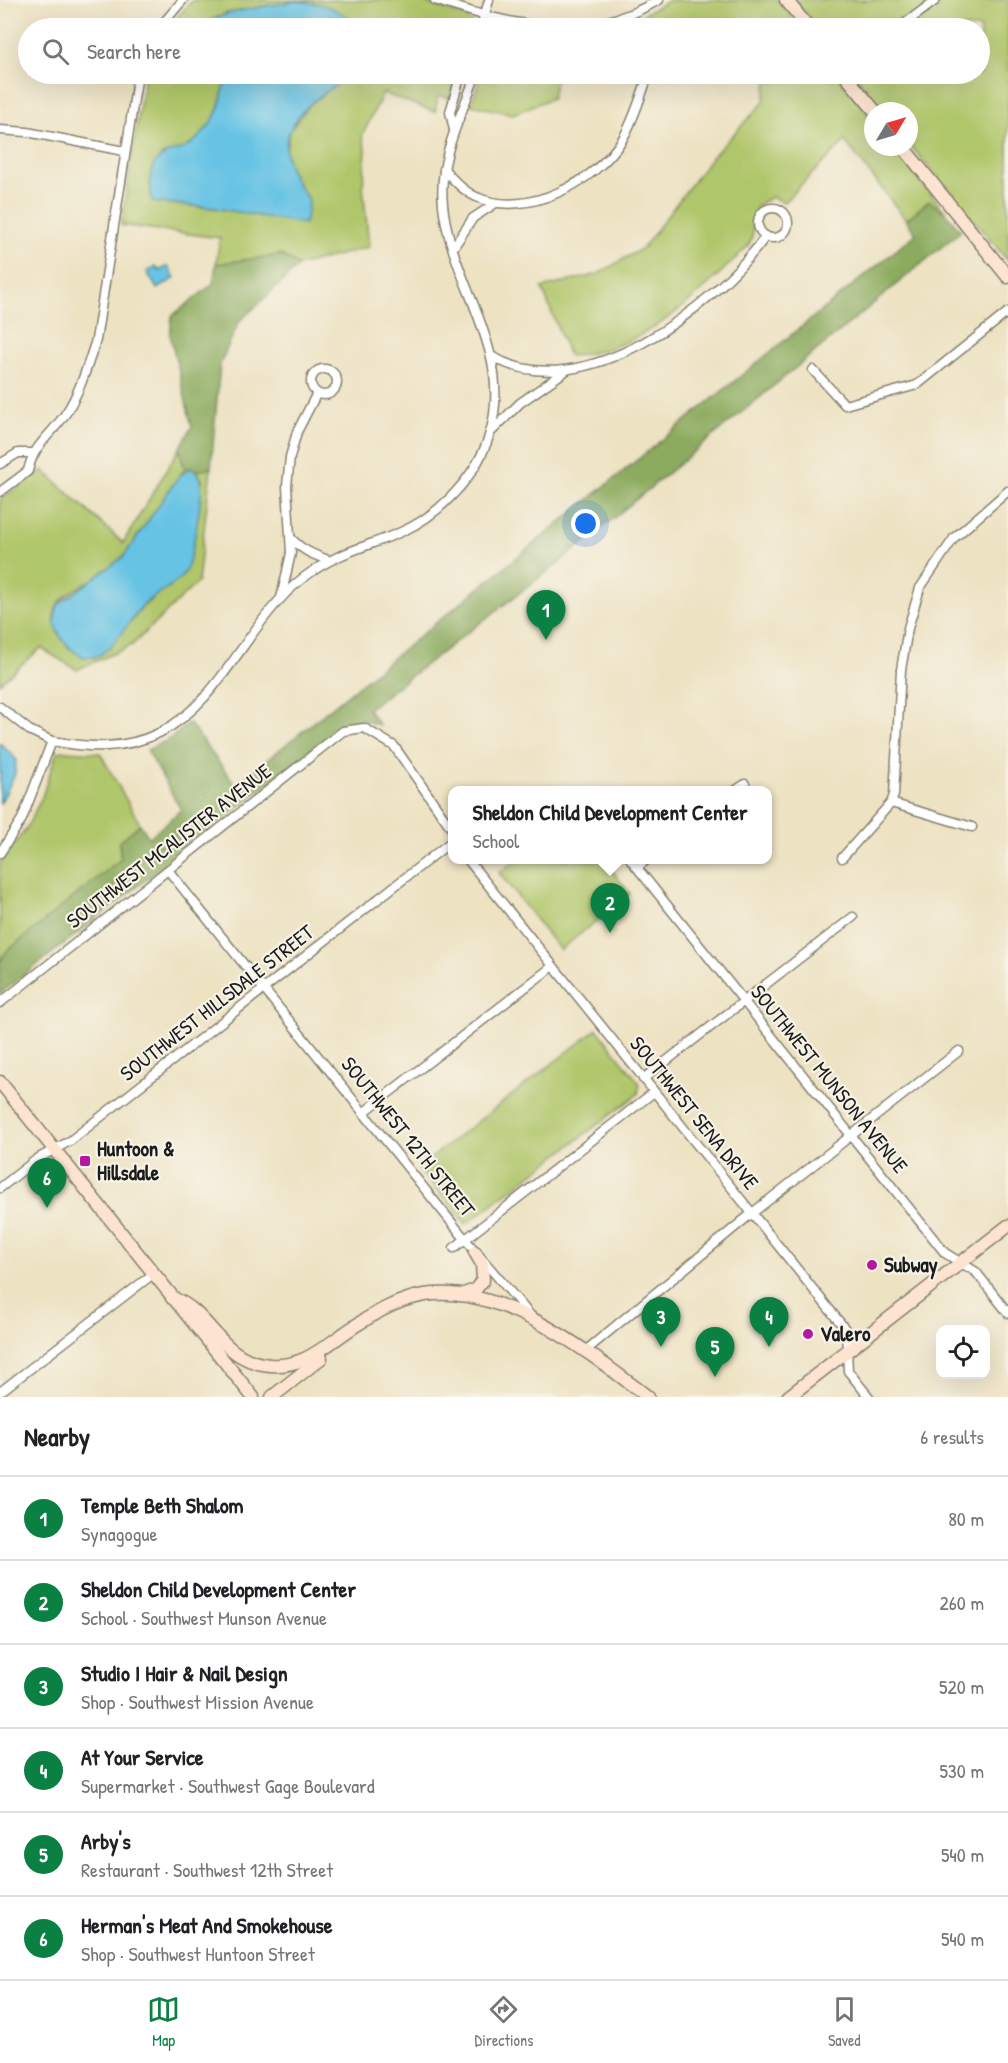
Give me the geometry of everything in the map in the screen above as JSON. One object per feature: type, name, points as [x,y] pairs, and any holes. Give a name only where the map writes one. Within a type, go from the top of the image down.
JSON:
[{"type":"main road","points":[[786,0],[801,18]]},
{"type":"main road","points":[[852,84],[867,102]]},
{"type":"main road","points":[[910,156],[1008,277]]},
{"type":"main road","points":[[0,1082],[253,1397]]},
{"type":"main road","points":[[788,1397],[1008,1226]]},
{"type":"main road","points":[[461,1296],[475,1290],[483,1280],[482,1264],[475,1252]]},
{"type":"main road","points":[[172,1298],[185,1302],[232,1351],[248,1360],[285,1366],[310,1358],[381,1310],[416,1298],[442,1294],[461,1296],[503,1306],[543,1326]]},
{"type":"main road","points":[[272,1397],[362,1322]]},
{"type":"main road","name":"SOUTHWEST 12TH STREET","points":[[543,1326],[648,1397]]},
{"type":"street","points":[[168,18],[183,0]]},
{"type":"street","points":[[435,0],[493,18]]},
{"type":"street","points":[[484,16],[489,0]]},
{"type":"street","points":[[619,18],[659,0]]},
{"type":"street","points":[[912,18],[936,0]]},
{"type":"street","points":[[0,492],[28,471],[32,453],[67,412],[96,340],[136,84]]},
{"type":"street","points":[[454,130],[450,112],[458,84]]},
{"type":"street","points":[[472,84],[454,130],[444,169],[443,203],[453,248],[493,357],[494,403],[490,433]]},
{"type":"street","points":[[444,169],[467,192],[496,203],[533,199],[563,190],[598,168],[621,140],[643,84]]},
{"type":"street","points":[[0,130],[27,132],[124,151]]},
{"type":"street","points":[[453,248],[473,218],[496,203]]},
{"type":"street","points":[[493,357],[519,369],[570,368],[621,355],[652,340],[747,261],[766,236]]},
{"type":"street","points":[[813,370],[845,405],[918,385],[1008,312]]},
{"type":"street","points":[[0,707],[29,730],[52,741],[98,747],[122,745],[143,739],[174,723],[200,701],[295,584],[328,560],[401,532],[436,510],[465,479],[490,433],[520,403],[570,368]]},
{"type":"street","points":[[281,600],[291,553],[287,486],[290,457],[297,432],[317,393]]},
{"type":"street","points":[[0,464],[18,453],[32,453]]},
{"type":"street","points":[[842,858],[891,803],[894,795],[901,670],[908,628],[920,588],[954,538],[1008,491]]},
{"type":"street","points":[[290,537],[297,546],[328,560]]},
{"type":"street","name":"SOUTHWEST MCALISTER AVENUE","points":[[0,1002],[343,730],[364,728],[394,746],[448,822]]},
{"type":"street","points":[[0,853],[22,819],[52,741]]},
{"type":"street","points":[[891,803],[972,826]]},
{"type":"street","name":"SOUTHWEST HILLSDALE STREET","points":[[0,1188],[37,1159],[70,1141],[448,846]]},
{"type":"street","name":"SOUTHWEST SENA DRIVE","points":[[471,864],[846,1330],[848,1371],[869,1397]]},
{"type":"street","name":"SOUTHWEST MUNSON AVENUE","points":[[634,864],[945,1253],[976,1272],[1008,1313]]},
{"type":"street","points":[[637,867],[641,864]]},
{"type":"street","name":"SOUTHWEST 12TH STREET","points":[[168,870],[475,1252],[543,1326]]},
{"type":"street","points":[[643,1079],[853,917]]},
{"type":"street","points":[[363,1113],[553,966]]},
{"type":"street","points":[[584,1352],[751,1214],[959,1051]]},
{"type":"street","points":[[454,1248],[654,1092]]},
{"type":"street","points":[[0,1392],[153,1274]]},
{"type":"green space","points":[[193,0],[417,0],[467,18],[344,18],[296,1],[226,13],[218,18],[176,18]]},
{"type":"green space","points":[[670,0],[778,0],[792,18],[633,18]]},
{"type":"green space","points":[[794,0],[1008,0],[1008,261],[918,155],[918,102],[876,102],[861,84],[990,84],[990,18],[809,18]]},
{"type":"green space","points":[[143,84],[224,84],[220,105],[205,131],[185,148],[162,155],[152,202],[215,208],[309,200],[287,168],[286,148],[290,130],[310,104],[337,84],[455,84],[450,98],[438,95],[435,112],[383,93],[362,136],[366,150],[363,186],[369,247],[299,266],[281,255],[216,264],[220,238],[121,225]]},
{"type":"green space","points":[[478,84],[555,84],[552,98],[513,114],[471,105]]},
{"type":"green space","points":[[767,84],[844,84],[864,109],[864,156],[901,156],[946,213],[929,201],[906,220],[845,141],[784,202],[772,197],[757,207],[748,246],[709,284],[668,318],[622,344],[596,352],[569,356],[542,288],[598,274],[643,248],[711,158],[764,102]]},
{"type":"green space","points":[[929,201],[946,213],[961,231],[569,555],[368,709],[379,725],[362,720],[342,726],[0,994],[0,961],[6,952],[121,859],[119,842],[140,824],[149,838],[181,810],[147,750],[171,738],[189,723],[236,785],[916,234],[906,220]]},
{"type":"green space","points":[[281,255],[299,266],[239,322],[220,364],[211,468],[197,471],[191,468],[185,469],[179,449],[192,427],[170,335],[172,316],[213,284],[216,264]]},
{"type":"green space","points":[[179,449],[185,469],[132,547],[110,569],[74,590],[62,600],[55,612],[55,623],[69,648],[133,620],[142,607],[184,573],[194,536],[202,480],[197,471],[211,468],[198,582],[132,645],[77,670],[41,648],[0,683],[0,500],[43,470],[123,543]]},
{"type":"green space","points":[[57,752],[100,753],[140,824],[119,842],[121,859],[7,952],[0,961],[0,863],[26,829],[42,797]]},
{"type":"green space","points":[[511,864],[607,864],[630,894],[560,950],[499,873]]},
{"type":"green space","points":[[597,1029],[640,1084],[638,1094],[466,1224],[418,1168]]},
{"type":"water","points":[[296,1],[314,3],[330,7],[348,18],[217,18],[259,7]]},
{"type":"water","points":[[224,84],[337,84],[309,105],[298,117],[287,140],[288,164],[309,200],[305,224],[215,208],[152,202],[150,179],[153,166],[163,156],[188,146],[205,131],[216,114]]},
{"type":"water","points":[[156,266],[159,271],[168,266],[175,278],[157,289],[147,272]]},
{"type":"water","points":[[191,468],[200,477],[201,489],[194,542],[185,572],[176,582],[142,606],[107,650],[97,656],[87,657],[75,652],[57,631],[55,614],[58,605],[124,556],[179,476]]},
{"type":"water","points":[[0,743],[16,759],[15,774],[0,804]]},
{"type":"place","name":"Temple Beth Shalom","points":[[546,640]]},
{"type":"place","name":"Sheldon Child Development Center","points":[[610,933]]},
{"type":"place","name":"Huntoon & Hillsdale","points":[[85,1161]]},
{"type":"place","name":"Herman's Meat And Smokehouse","points":[[47,1208]]},
{"type":"place","name":"Subway","points":[[872,1265]]},
{"type":"place","name":"Valero","points":[[808,1334]]},
{"type":"place","name":"Studio I Hair & Nail Design","points":[[661,1347]]},
{"type":"place","name":"At Your Service","points":[[769,1347]]},
{"type":"place","name":"Arby's","points":[[715,1377]]}]
